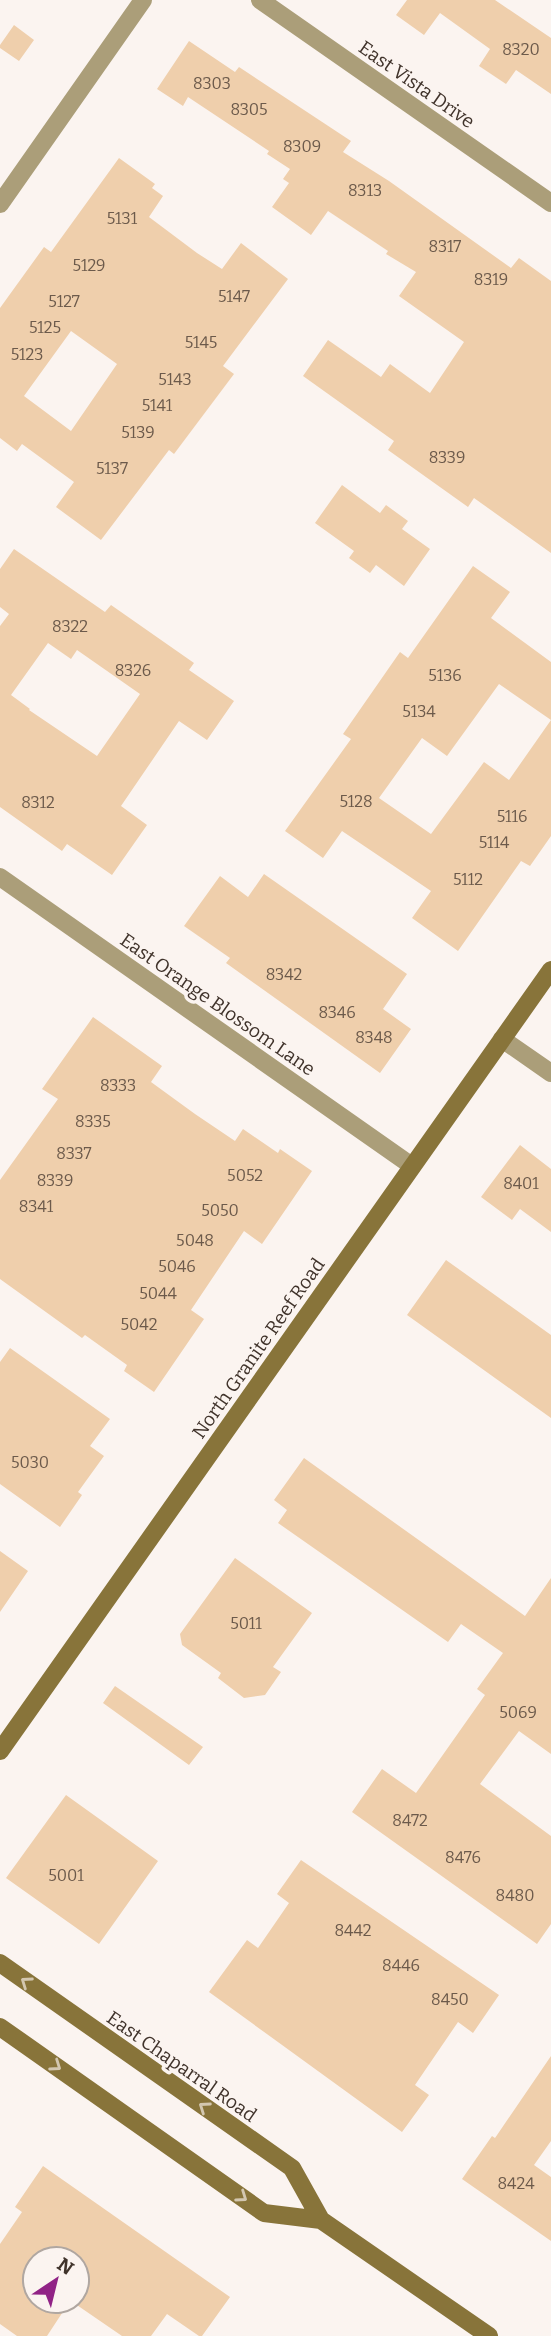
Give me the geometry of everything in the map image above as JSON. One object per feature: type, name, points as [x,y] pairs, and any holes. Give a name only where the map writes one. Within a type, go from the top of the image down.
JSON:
[{"type":"main road","name":"North Granite Reef Road","points":[[0,1751],[551,970]]},
{"type":"main road","name":"East Chaparral Road","points":[[0,1964],[292,2168],[321,2220],[489,2336]]},
{"type":"main road","name":"East Chaparral Road","points":[[0,2027],[264,2213],[321,2220]]},
{"type":"street","points":[[0,204],[144,0]]},
{"type":"street","name":"East Vista Drive","points":[[260,0],[551,203]]},
{"type":"street","name":"East Orange Blossom Lane","points":[[0,877],[412,1166]]},
{"type":"street","points":[[502,1038],[551,1073]]},
{"type":"building","points":[[407,0],[495,0],[551,38],[551,94],[516,70],[506,84],[479,66],[490,49],[440,13],[424,35],[396,15]]},
{"type":"building","points":[[14,25],[34,40],[19,61],[0,48]]},
{"type":"building","points":[[189,41],[235,72],[239,67],[351,141],[343,152],[389,181],[511,268],[519,258],[551,281],[551,553],[474,498],[468,507],[388,450],[394,441],[303,376],[328,340],[381,377],[390,364],[430,393],[464,342],[399,296],[416,272],[386,254],[388,251],[328,211],[311,235],[272,207],[289,183],[283,179],[290,169],[267,154],[269,151],[188,97],[183,106],[157,89]]},
{"type":"building","points":[[119,158],[155,184],[152,188],[163,196],[149,217],[197,253],[222,269],[241,243],[288,279],[223,366],[234,374],[174,454],[169,450],[101,540],[56,507],[74,482],[22,444],[17,451],[0,438],[0,308],[44,247],[51,252]],"holes":[[[71,331],[117,364],[71,431],[24,396]]]},
{"type":"building","points":[[342,485],[380,513],[386,505],[408,521],[402,529],[430,549],[404,586],[376,565],[370,573],[349,558],[354,551],[315,523]]},
{"type":"building","points":[[14,549],[105,612],[111,605],[194,663],[189,670],[234,701],[207,740],[179,721],[121,806],[147,825],[112,875],[67,844],[62,851],[0,807],[0,626],[9,614],[0,607],[0,569]],"holes":[[[48,643],[71,659],[77,650],[140,694],[97,756],[11,695]]]},
{"type":"building","points":[[473,566],[510,592],[491,618],[551,662],[551,720],[551,836],[530,866],[521,861],[458,951],[412,918],[431,891],[342,831],[323,858],[285,831],[351,739],[343,734],[400,652],[408,658]],"holes":[[[499,684],[551,720],[509,780],[484,762],[431,834],[379,798],[422,738],[447,756]]]},
{"type":"building","points":[[264,874],[407,974],[383,1009],[411,1029],[380,1073],[226,963],[230,958],[184,926],[220,876],[248,897]]},
{"type":"building","points":[[93,1017],[162,1066],[151,1082],[195,1114],[235,1141],[243,1129],[278,1153],[280,1149],[312,1171],[262,1244],[244,1231],[191,1310],[204,1319],[154,1392],[124,1371],[127,1365],[85,1335],[82,1338],[0,1279],[0,1180],[58,1099],[42,1089]]},
{"type":"building","points":[[520,1145],[551,1169],[551,1232],[520,1209],[512,1220],[481,1197]]},
{"type":"building","points":[[446,1260],[551,1335],[551,1418],[407,1315]]},
{"type":"building","points":[[10,1348],[110,1419],[90,1446],[104,1456],[78,1492],[82,1495],[60,1527],[0,1484],[0,1362]]},
{"type":"building","points":[[304,1458],[525,1616],[551,1578],[551,1754],[519,1731],[480,1784],[551,1836],[551,1924],[537,1944],[352,1812],[382,1769],[416,1793],[485,1695],[477,1689],[503,1653],[461,1624],[448,1642],[278,1523],[287,1510],[274,1500]]},
{"type":"building","points":[[0,1551],[28,1571],[0,1612]]},
{"type":"building","points":[[235,1558],[312,1613],[273,1667],[281,1672],[265,1695],[244,1698],[218,1678],[221,1673],[182,1645],[180,1634]]},
{"type":"building","points":[[115,1686],[203,1747],[189,1765],[103,1703]]},
{"type":"building","points":[[66,1795],[158,1861],[99,1944],[6,1878]]},
{"type":"building","points":[[301,1860],[499,1995],[473,2033],[458,2022],[415,2085],[429,2095],[402,2132],[209,1992],[247,1940],[258,1948],[289,1903],[277,1894]]},
{"type":"building","points":[[551,2056],[551,2141],[534,2165],[551,2177],[551,2241],[462,2179],[492,2136],[495,2138]]},
{"type":"building","points":[[43,2166],[230,2297],[202,2336],[167,2314],[151,2336],[122,2336],[91,2315],[91,2245],[21,2245],[21,2315],[61,2315],[47,2336],[17,2336],[0,2324],[0,2244],[22,2212],[15,2207]]}]
